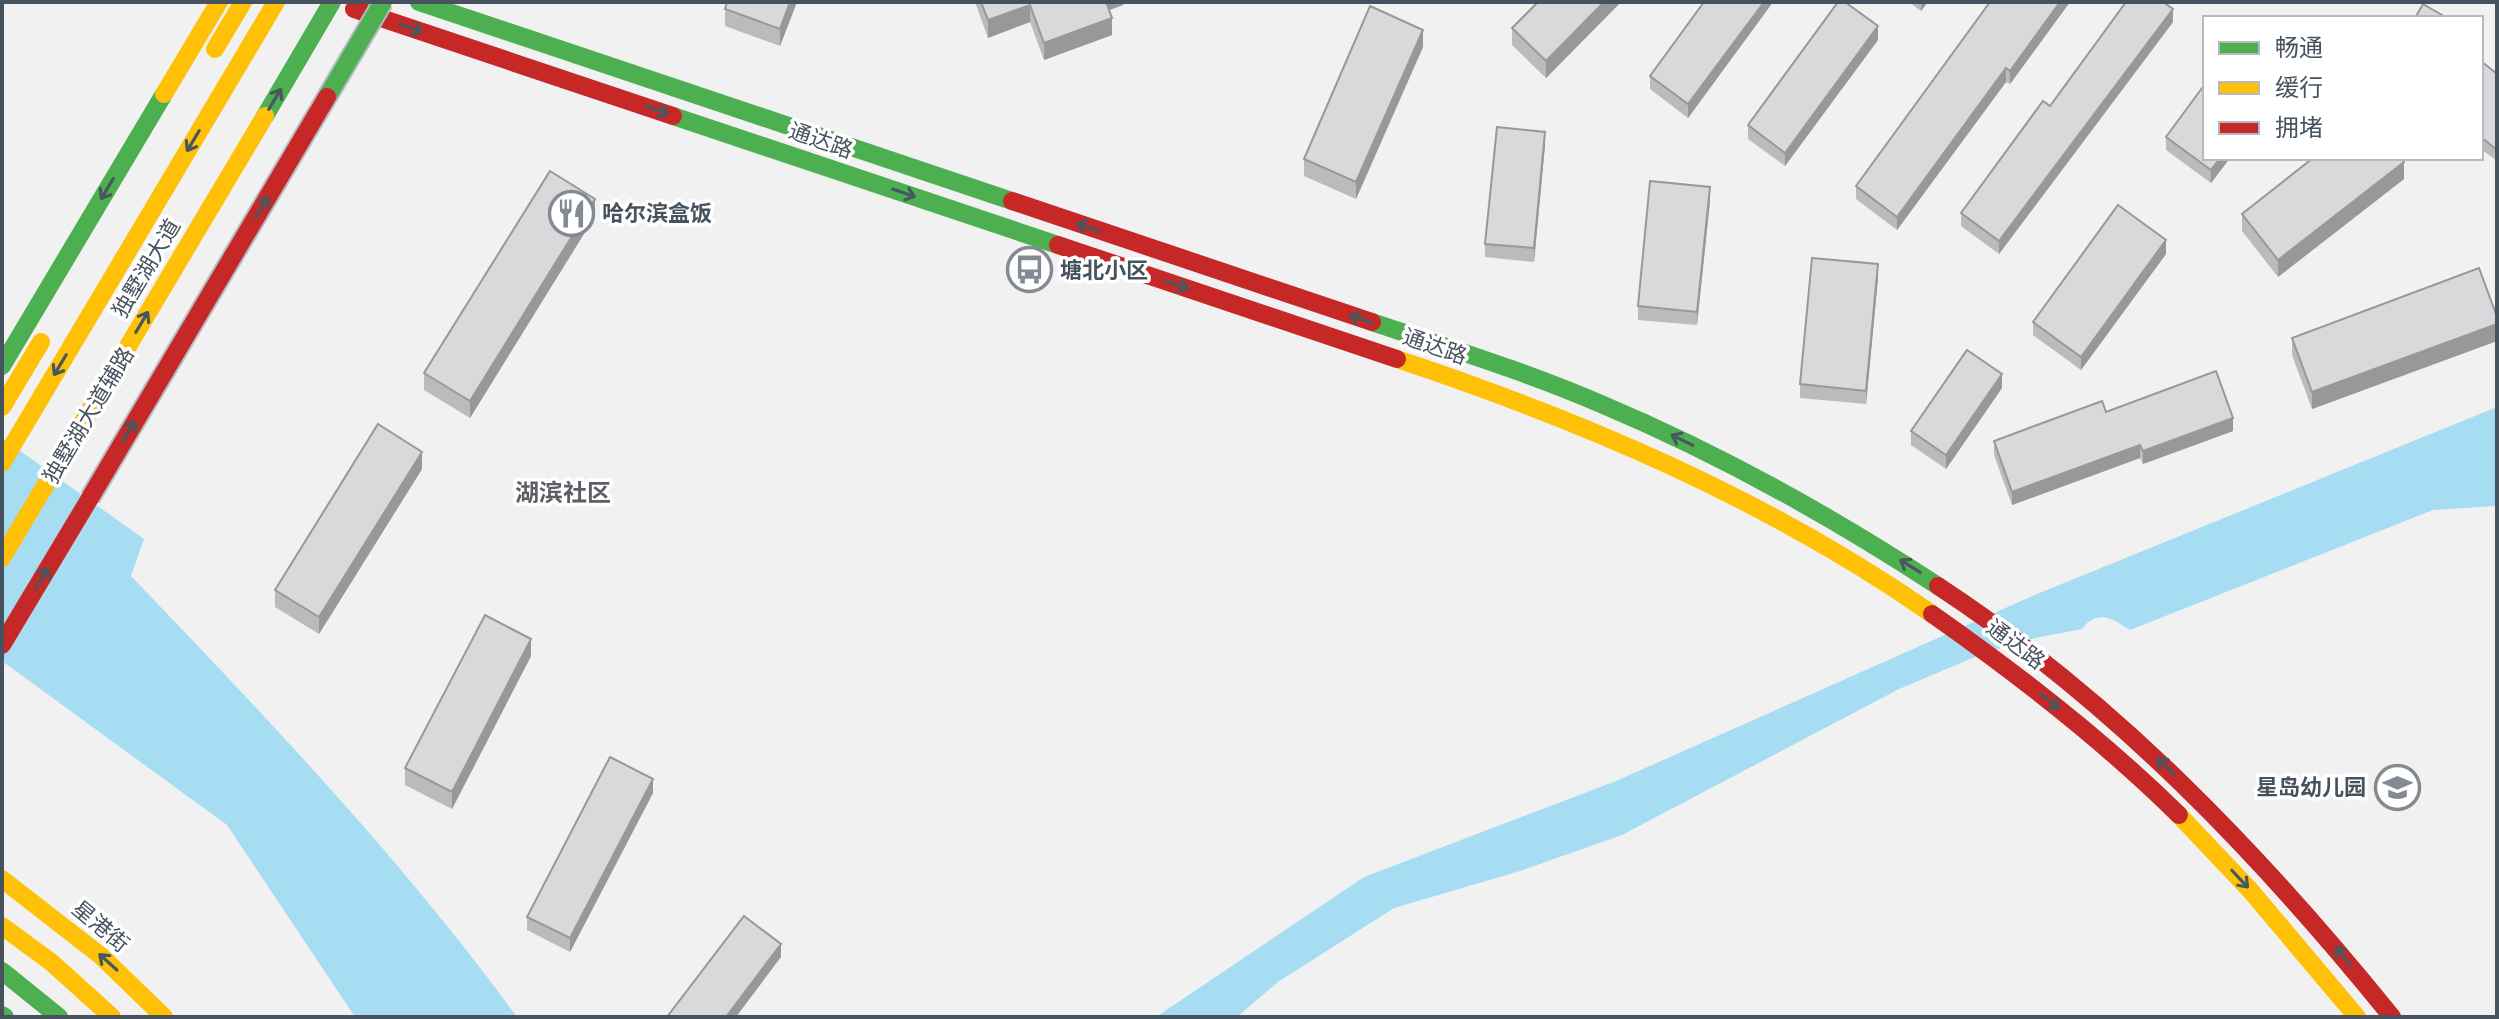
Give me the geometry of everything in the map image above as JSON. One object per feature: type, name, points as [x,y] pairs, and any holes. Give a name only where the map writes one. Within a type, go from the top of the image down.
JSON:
[{"type":"main road","points":[[2,366],[219,2]]},
{"type":"main road","points":[[202,70],[243,2]]},
{"type":"main road","name":"独墅湖大道","points":[[2,463],[276,2]]},
{"type":"main road","name":"独墅湖大道","points":[[2,558],[335,2]]},
{"type":"main road","name":"通达路","points":[[335,2],[360,6],[1495,392],[1573,421],[1663,461],[1787,524],[1899,591],[1955,628],[2084,728],[2178,815],[2263,904],[2357,1017]]},
{"type":"main road","points":[[2,645],[383,2]]},
{"type":"main road","name":"通达路","points":[[419,2],[1504,366],[1675,436],[1800,501],[1914,569],[1975,609],[2101,708],[2197,795],[2283,886],[2392,1017]]},
{"type":"main road","points":[[265,165],[360,6]]},
{"type":"main road","points":[[5,402],[48,329]]},
{"type":"main road","name":"星港街","points":[[2,879],[101,956],[164,1017]]},
{"type":"main road","points":[[2,926],[51,962],[112,1017]]},
{"type":"main road","points":[[2,971],[59,1017]]},
{"type":"water","points":[[2497,407],[2497,506],[2433,510],[2130,630],[2111,619],[2099,617],[2082,629],[2035,638],[1982,654],[1899,689],[1622,835],[1520,871],[1394,908],[1278,982],[1237,1017],[1156,1017],[1364,877],[1616,781],[2037,594]]},
{"type":"water","points":[[2,438],[144,539],[131,576],[332,790],[427,901],[517,1017],[355,1017],[227,825],[2,661]]},
{"type":"building","points":[[727,2],[790,2],[780,29],[725,9]]},
{"type":"building","points":[[981,2],[1106,2],[1112,18],[1044,43],[1030,5],[988,20]]},
{"type":"building","points":[[1538,2],[1604,2],[1546,61],[1512,28]]},
{"type":"building","points":[[1704,2],[1764,2],[1688,104],[1650,76]]},
{"type":"building","points":[[1838,2],[1845,2],[1878,26],[1785,153],[1748,125]]},
{"type":"building","points":[[1990,2],[2060,2],[2010,71],[2006,68],[1897,217],[1856,186]]},
{"type":"building","points":[[2126,2],[2163,2],[2173,9],[1999,241],[1961,213],[2043,101],[2050,106]]},
{"type":"building","points":[[2423,4],[2444,16],[2416,16]]},
{"type":"building","points":[[1370,6],[1423,30],[1356,182],[1304,159]]},
{"type":"building","points":[[2483,63],[2497,74],[2497,150],[2483,139]]},
{"type":"building","points":[[2203,87],[2203,160],[2218,160],[2211,170],[2166,137]]},
{"type":"building","points":[[1497,127],[1545,132],[1534,248],[1485,244]]},
{"type":"building","points":[[2310,160],[2404,162],[2278,260],[2242,214]]},
{"type":"building","points":[[550,171],[595,199],[470,401],[424,373]]},
{"type":"building","points":[[1650,181],[1710,187],[1697,312],[1638,306]]},
{"type":"building","points":[[2118,205],[2166,240],[2081,357],[2033,322]]},
{"type":"building","points":[[1812,258],[1878,264],[1866,391],[1800,384]]},
{"type":"building","points":[[2479,268],[2497,324],[2312,392],[2292,338]]},
{"type":"building","points":[[1967,350],[2002,374],[1946,455],[1911,431]]},
{"type":"building","points":[[2216,371],[2233,418],[2143,451],[2140,445],[2012,492],[1994,441],[2102,401],[2106,412]]},
{"type":"building","points":[[378,424],[422,452],[319,617],[275,590]]},
{"type":"building","points":[[485,615],[531,639],[452,792],[405,768]]},
{"type":"building","points":[[610,757],[653,779],[570,938],[527,917]]},
{"type":"building","points":[[744,916],[781,944],[726,1017],[667,1017]]},
{"type":"traffic: fast","points":[[265,116],[332,2]]},
{"type":"traffic: fast","points":[[327,97],[383,2]]},
{"type":"traffic: fast","points":[[419,2],[1012,201]]},
{"type":"traffic: fast","points":[[2,366],[164,94]]},
{"type":"traffic: fast","points":[[673,116],[1058,245]]},
{"type":"traffic: fast","points":[[1372,322],[1545,381],[1645,423],[1774,488],[1938,586]]},
{"type":"traffic: fast","points":[[2,971],[59,1017]]},
{"type":"traffic: slow","points":[[164,94],[219,2]]},
{"type":"traffic: slow","points":[[215,49],[243,2]]},
{"type":"traffic: slow","points":[[2,463],[276,2]]},
{"type":"traffic: slow","points":[[2,558],[265,116]]},
{"type":"traffic: slow","points":[[2,407],[41,342]]},
{"type":"traffic: slow","points":[[1397,359],[1537,409],[1674,467],[1806,535],[1932,614]]},
{"type":"traffic: slow","points":[[2179,815],[2250,890],[2357,1017]]},
{"type":"traffic: slow","points":[[2,879],[101,956],[164,1017]]},
{"type":"traffic: slow","points":[[2,926],[51,962],[112,1017]]},
{"type":"traffic: jam","points":[[354,9],[673,116]]},
{"type":"traffic: jam","points":[[90,498],[327,97]]},
{"type":"traffic: jam","points":[[1012,201],[1372,322]]},
{"type":"traffic: jam","points":[[1058,245],[1397,359]]},
{"type":"traffic: jam","points":[[2,645],[90,498]]},
{"type":"traffic: jam","points":[[1938,586],[2065,679],[2182,784],[2290,897],[2392,1017]]},
{"type":"traffic: jam","points":[[1932,614],[2060,709],[2179,815]]},
{"type":"place","name":"哈尔滨盒饭","points":[[571,213]]},
{"type":"place","name":"塘北小区","points":[[1029,270]]},
{"type":"place","name":"星岛幼儿园","points":[[2397,787]]},
{"type":"district","name":"湖滨社区","points":[[563,493]]}]
